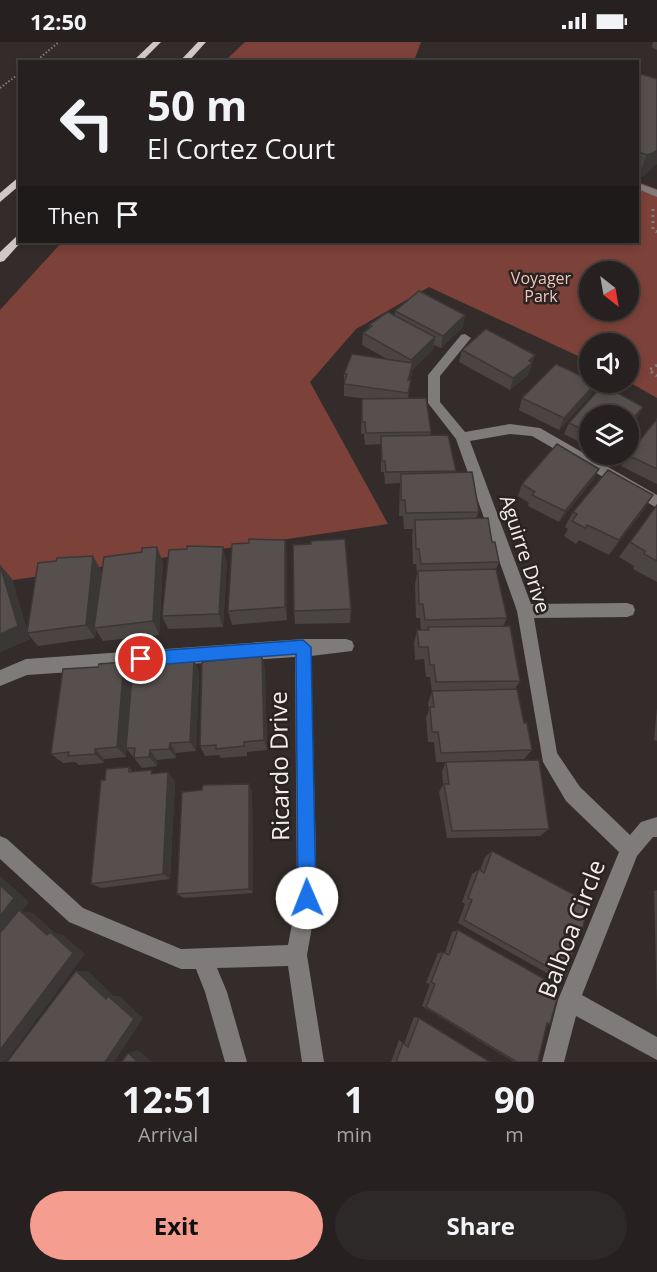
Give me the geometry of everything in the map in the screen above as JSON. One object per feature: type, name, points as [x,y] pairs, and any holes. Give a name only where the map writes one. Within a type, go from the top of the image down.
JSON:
[{"type":"main road","points":[[138,60],[157,42]]},
{"type":"main road","points":[[185,60],[202,42]]},
{"type":"main road","points":[[0,199],[18,181]]},
{"type":"main road","points":[[0,259],[18,238]]},
{"type":"street","points":[[639,186],[657,194]]},
{"type":"street","name":"Aguirre Drive","points":[[465,338],[434,375],[434,403],[462,437],[525,611],[549,756],[573,794],[630,849]]},
{"type":"street","points":[[462,437],[510,429],[535,431],[657,502]]},
{"type":"street","points":[[525,611],[627,610]]},
{"type":"street","points":[[0,678],[26,667],[303,647],[346,646]]},
{"type":"street","name":"Ricardo Drive","points":[[303,647],[307,898],[297,955],[313,1062]]},
{"type":"street","name":"Balboa Circle","points":[[553,1062],[569,1000],[630,849],[648,829],[657,827]]},
{"type":"street","points":[[0,846],[76,915],[181,959],[297,955]]},
{"type":"street","points":[[202,958],[216,992],[236,1062]]},
{"type":"street","points":[[569,1000],[657,1049]]},
{"type":"path","points":[[37,60],[59,42]]},
{"type":"path","points":[[0,88],[18,74]]},
{"type":"path","points":[[653,209],[653,230],[657,232]]},
{"type":"path","points":[[262,243],[283,243]]},
{"type":"path","points":[[657,365],[649,370],[657,376]]},
{"type":"green space","points":[[245,42],[421,42],[414,60],[226,60]]},
{"type":"green space","name":"Voyager Park","points":[[639,182],[657,189],[657,398],[639,388],[639,333],[579,333],[579,356],[429,287],[356,329],[310,382],[388,524],[0,582],[0,310],[61,243],[639,243]]},
{"type":"building","points":[[639,73],[657,79],[657,150],[647,155],[639,152]]},
{"type":"building","points":[[419,291],[465,315],[443,336],[395,311]]},
{"type":"building","points":[[388,312],[435,337],[411,360],[363,333],[372,326],[369,325]]},
{"type":"building","points":[[486,329],[535,355],[529,361],[532,363],[513,378],[462,350]]},
{"type":"building","points":[[352,354],[412,363],[408,393],[344,384],[347,374],[344,374]]},
{"type":"building","points":[[556,364],[579,375],[579,393],[587,393],[564,418],[522,398]]},
{"type":"building","points":[[596,393],[618,393],[643,407],[639,412],[639,405],[585,405]]},
{"type":"building","points":[[426,398],[431,432],[366,433],[365,422],[362,422],[362,399]]},
{"type":"building","points":[[579,412],[579,428],[569,423]]},
{"type":"building","points":[[657,419],[657,469],[639,460],[639,441]]},
{"type":"building","points":[[448,435],[456,471],[386,472],[385,461],[382,461],[381,436]]},
{"type":"building","points":[[557,444],[579,457],[579,465],[592,465],[599,469],[565,511],[532,495],[535,492],[522,484]]},
{"type":"building","points":[[608,470],[653,495],[619,540],[587,525],[585,528],[572,521],[577,514],[573,512]]},
{"type":"building","points":[[472,472],[479,512],[406,513],[405,500],[401,500],[401,474]]},
{"type":"building","points":[[657,505],[657,561],[630,542]]},
{"type":"building","points":[[488,518],[492,542],[495,542],[499,562],[421,564],[419,549],[416,549],[415,520]]},
{"type":"building","points":[[249,539],[285,540],[285,607],[228,611],[232,544],[249,543]]},
{"type":"building","points":[[345,539],[351,609],[294,611],[293,545],[311,544],[311,541]]},
{"type":"building","points":[[187,546],[223,547],[219,614],[162,616],[169,550],[187,549]]},
{"type":"building","points":[[157,547],[153,621],[94,628],[104,557],[142,552],[142,548]]},
{"type":"building","points":[[93,556],[86,625],[27,633],[38,563],[56,561],[57,558]]},
{"type":"building","points":[[0,565],[18,626],[0,634]]},
{"type":"building","points":[[496,569],[507,618],[425,620],[423,604],[419,604],[418,571]]},
{"type":"building","points":[[510,626],[520,681],[436,682],[434,665],[430,665],[428,647],[419,647],[417,630],[429,630],[428,627]]},
{"type":"building","points":[[262,656],[264,740],[244,742],[244,746],[216,749],[216,745],[200,746],[202,662]]},
{"type":"building","points":[[194,660],[190,742],[170,743],[169,749],[150,750],[149,757],[134,758],[135,748],[126,748],[133,664]]},
{"type":"building","points":[[124,662],[117,747],[95,749],[95,754],[68,756],[69,752],[51,754],[63,669],[98,667],[99,664]]},
{"type":"building","points":[[517,689],[532,750],[441,753],[438,732],[432,732],[430,707],[434,707],[432,691]]},
{"type":"building","points":[[539,760],[549,829],[452,831],[444,784],[449,784],[446,762]]},
{"type":"building","points":[[129,767],[129,772],[152,770],[151,774],[168,772],[163,874],[91,884],[101,780],[105,780],[106,769]]},
{"type":"building","points":[[249,784],[249,889],[177,894],[182,792],[202,790],[203,785]]},
{"type":"building","points":[[492,851],[586,901],[584,907],[587,909],[582,931],[579,930],[566,977],[464,920],[472,900],[468,898],[479,869],[484,873]]},
{"type":"building","points":[[0,885],[14,898],[0,916]]},
{"type":"building","points":[[19,910],[47,935],[50,932],[73,953],[0,1050],[0,933]]},
{"type":"building","points":[[458,930],[560,988],[550,1024],[547,1023],[538,1062],[517,1062],[426,1007],[435,984],[431,982],[443,952],[449,955]]},
{"type":"building","points":[[76,971],[106,999],[108,996],[134,1019],[105,1062],[7,1062]]},
{"type":"building","points":[[419,1018],[490,1062],[396,1062],[403,1043],[408,1047]]},
{"type":"building","points":[[128,1053],[138,1062],[122,1062]]},
{"type":"route","points":[[141,659],[303,647],[307,898]]}]
